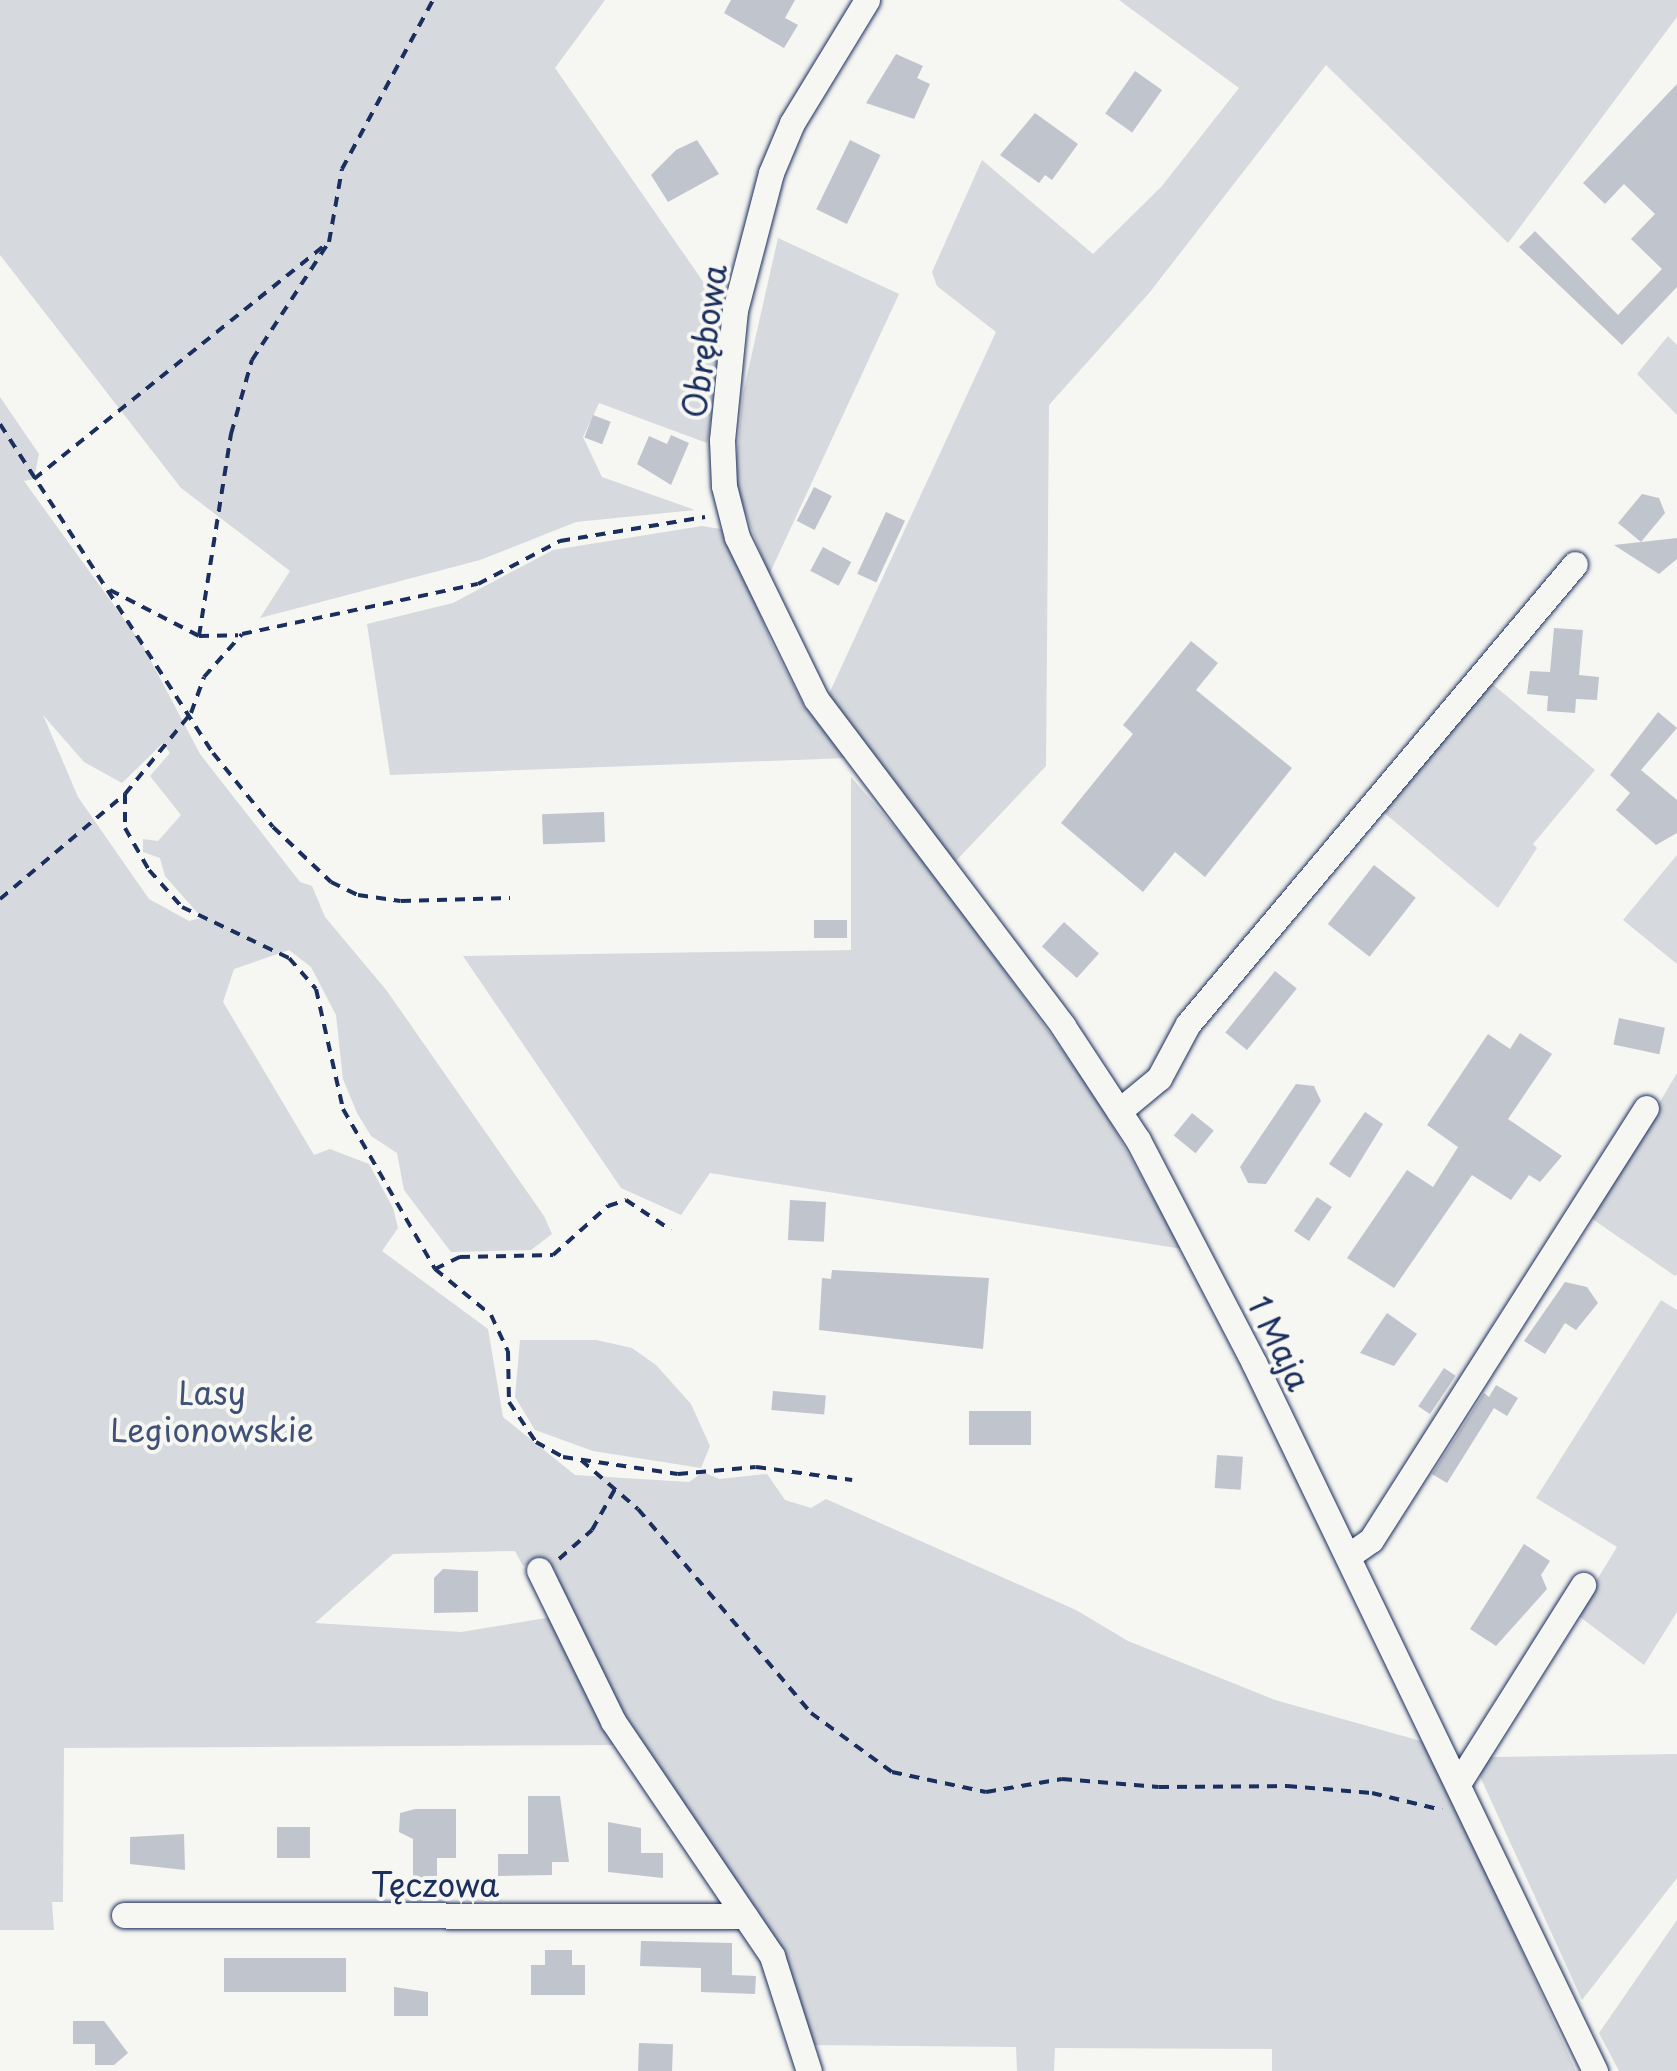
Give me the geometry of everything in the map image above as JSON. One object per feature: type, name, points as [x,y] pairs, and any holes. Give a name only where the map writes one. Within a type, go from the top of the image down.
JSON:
[{"type":"street","name":"Obrębowa","points":[[816,699],[769,612],[729,511],[722,440],[735,310],[761,208],[792,123],[867,0]]},
{"type":"street","points":[[1119,1110],[1158,1078],[1188,1024],[1576,564]]},
{"type":"street","name":"1 Maja","points":[[816,699],[1064,1026],[1119,1110],[1219,1292],[1595,2071]]},
{"type":"street","points":[[1348,1556],[1372,1540],[1646,1108]]},
{"type":"street","points":[[539,1570],[613,1721],[745,1916],[788,1993],[809,2071]]},
{"type":"street","points":[[1458,1782],[1583,1585]]},
{"type":"street","name":"Tęczowa","points":[[124,1915],[745,1916]]},
{"type":"path","points":[[199,636],[230,434],[252,360],[329,242],[342,169],[433,0]]},
{"type":"path","points":[[34,479],[329,242]]},
{"type":"path","points":[[0,424],[102,583],[272,827],[331,882],[358,896],[401,900],[510,898]]},
{"type":"path","points":[[102,583],[120,599],[199,636],[242,634],[464,588],[560,541],[729,511]]},
{"type":"path","points":[[0,899],[125,794],[191,714],[204,676],[242,634]]},
{"type":"path","points":[[125,794],[125,828],[148,870],[182,907],[289,958],[316,989],[343,1109],[435,1269],[491,1315],[508,1351],[509,1402],[536,1442],[582,1460],[678,1474],[756,1467],[852,1480]]},
{"type":"path","points":[[435,1269],[460,1257],[554,1256],[608,1206],[626,1200],[671,1230]]},
{"type":"path","points":[[582,1460],[638,1508],[811,1714],[892,1772],[986,1792],[1062,1779],[1159,1787],[1287,1786],[1372,1793],[1474,1816]]},
{"type":"path","points":[[539,1570],[592,1530],[615,1490]]},
{"type":"green space","points":[[0,0],[605,0],[555,68],[729,319],[707,443],[599,403],[583,437],[602,477],[695,510],[576,522],[480,560],[260,618],[290,571],[181,488],[0,255]]},
{"type":"green space","points":[[1119,0],[1677,0],[1677,17],[1508,243],[1326,65],[1150,292],[1049,405],[1046,766],[952,865],[827,698],[996,332],[937,286],[932,272],[982,160],[1093,254],[1162,186],[1239,88]]},
{"type":"green space","points":[[778,238],[899,294],[769,575],[737,491],[737,455],[743,393]]},
{"type":"green space","points":[[1668,336],[1677,345],[1677,415],[1637,374]]},
{"type":"green space","name":"Lasy Legionowskie","points":[[0,397],[39,454],[34,479],[24,481],[142,644],[200,754],[300,882],[312,886],[325,917],[387,991],[544,1216],[552,1234],[531,1250],[451,1252],[404,1190],[397,1153],[371,1136],[357,1113],[343,1079],[336,1015],[311,967],[289,950],[234,969],[223,1002],[314,1155],[330,1149],[369,1164],[393,1208],[398,1228],[382,1251],[488,1329],[503,1417],[575,1475],[689,1482],[703,1472],[719,1479],[767,1474],[785,1500],[811,1508],[826,1499],[1076,1610],[1128,1641],[1275,1700],[1428,1743],[1576,2071],[1272,2071],[1272,2049],[1055,2048],[1054,2071],[1017,2071],[1016,2047],[807,2045],[790,1972],[617,1719],[559,1602],[555,1569],[538,1561],[523,1566],[515,1551],[393,1554],[315,1623],[461,1632],[552,1617],[620,1745],[64,1748],[63,1902],[52,1902],[54,1930],[0,1930]],"holes":[[[43,715],[84,762],[122,783],[163,743],[170,753],[150,776],[181,815],[158,841],[143,839],[143,852],[160,858],[165,876],[202,918],[189,921],[149,899],[78,797]]]},
{"type":"green space","points":[[702,526],[727,530],[771,642],[804,706],[847,758],[390,775],[367,624],[453,603],[553,550]]},
{"type":"green space","points":[[1490,682],[1595,770],[1533,844],[1537,848],[1498,908],[1382,811]]},
{"type":"green space","points":[[851,777],[929,867],[1096,1097],[1182,1249],[710,1173],[681,1215],[621,1188],[463,956],[851,950]]},
{"type":"green space","points":[[1677,855],[1677,964],[1623,920]]},
{"type":"green space","points":[[1677,1073],[1677,1274],[1675,1276],[1591,1218]]},
{"type":"green space","points":[[1661,1300],[1677,1310],[1677,1612],[1644,1665],[1576,1614],[1617,1547],[1536,1498]]},
{"type":"green space","points":[[520,1340],[596,1340],[632,1348],[656,1365],[691,1404],[710,1446],[701,1468],[593,1451],[535,1430],[515,1397]]},
{"type":"green space","points":[[1677,1754],[1677,1878],[1582,2000],[1478,1772],[1490,1757]]},
{"type":"green space","points":[[1677,1920],[1677,2071],[1619,2071],[1599,2033]]},
{"type":"building","points":[[731,0],[795,0],[785,18],[798,25],[784,48],[724,13]]},
{"type":"building","points":[[896,54],[923,66],[917,78],[930,84],[914,119],[866,103]]},
{"type":"building","points":[[1135,71],[1162,90],[1132,133],[1105,114]]},
{"type":"building","points":[[1677,84],[1677,287],[1622,345],[1519,247],[1535,231],[1618,315],[1662,269],[1631,239],[1655,214],[1624,184],[1605,204],[1583,183]]},
{"type":"building","points":[[1035,113],[1078,144],[1052,180],[1045,175],[1039,183],[1000,155]]},
{"type":"building","points":[[697,140],[719,174],[668,202],[651,175],[676,150]]},
{"type":"building","points":[[850,140],[881,155],[847,224],[816,209]]},
{"type":"building","points":[[593,415],[611,422],[602,444],[584,437]]},
{"type":"building","points":[[671,435],[689,443],[671,485],[637,464],[649,436],[667,444]]},
{"type":"building","points":[[814,487],[832,496],[815,530],[797,521]]},
{"type":"building","points":[[1642,494],[1659,498],[1665,513],[1641,542],[1618,523]]},
{"type":"building","points":[[886,512],[905,521],[876,583],[857,574]]},
{"type":"building","points":[[1677,538],[1677,559],[1659,574],[1614,545]]},
{"type":"building","points":[[823,547],[851,562],[839,586],[810,571]]},
{"type":"building","points":[[1554,628],[1583,630],[1579,675],[1599,677],[1597,700],[1576,699],[1575,713],[1547,711],[1548,696],[1527,694],[1530,671],[1550,672]]},
{"type":"building","points":[[1191,641],[1218,663],[1196,690],[1292,768],[1205,877],[1175,852],[1143,892],[1061,823],[1133,734],[1123,725]]},
{"type":"building","points":[[1658,712],[1677,728],[1641,770],[1677,800],[1677,833],[1656,845],[1616,810],[1630,793],[1610,775]]},
{"type":"building","points":[[604,812],[605,842],[543,844],[542,814]]},
{"type":"building","points":[[1374,865],[1416,898],[1370,957],[1328,924]]},
{"type":"building","points":[[814,920],[847,920],[847,938],[814,938]]},
{"type":"building","points":[[1064,922],[1099,953],[1077,978],[1042,947]]},
{"type":"building","points":[[1275,971],[1297,989],[1247,1050],[1225,1032]]},
{"type":"building","points":[[1619,1018],[1665,1028],[1659,1054],[1613,1044]]},
{"type":"building","points":[[1520,1033],[1552,1054],[1508,1119],[1562,1156],[1540,1182],[1529,1175],[1511,1200],[1472,1175],[1394,1288],[1347,1258],[1407,1170],[1433,1187],[1458,1147],[1427,1125],[1488,1034],[1510,1049]]},
{"type":"building","points":[[1296,1084],[1314,1086],[1321,1101],[1266,1184],[1248,1183],[1240,1167]]},
{"type":"building","points":[[1365,1112],[1383,1124],[1350,1178],[1329,1164]]},
{"type":"building","points":[[1192,1113],[1214,1131],[1196,1153],[1174,1136]]},
{"type":"building","points":[[1317,1197],[1332,1207],[1309,1241],[1294,1231]]},
{"type":"building","points":[[790,1200],[826,1202],[824,1242],[788,1240]]},
{"type":"building","points":[[832,1270],[989,1278],[983,1349],[819,1330],[822,1278],[831,1279]]},
{"type":"building","points":[[1565,1282],[1587,1287],[1598,1303],[1576,1330],[1565,1323],[1545,1354],[1524,1341]]},
{"type":"building","points":[[1387,1313],[1417,1334],[1394,1366],[1360,1353]]},
{"type":"building","points":[[1444,1368],[1456,1376],[1430,1414],[1418,1406]]},
{"type":"building","points":[[1496,1385],[1518,1398],[1507,1416],[1494,1408],[1447,1483],[1432,1474],[1484,1393],[1489,1397]]},
{"type":"building","points":[[773,1391],[826,1396],[824,1415],[771,1410]]},
{"type":"building","points":[[969,1411],[1031,1411],[1031,1445],[969,1445]]},
{"type":"building","points":[[1217,1455],[1243,1457],[1241,1490],[1215,1488]]},
{"type":"building","points":[[1524,1544],[1550,1561],[1541,1575],[1547,1589],[1496,1646],[1470,1629]]},
{"type":"building","points":[[443,1569],[478,1571],[478,1612],[434,1613],[434,1578]]},
{"type":"building","points":[[528,1796],[560,1796],[569,1862],[552,1862],[552,1875],[498,1876],[498,1854],[528,1854]]},
{"type":"building","points":[[456,1809],[456,1858],[437,1858],[437,1879],[413,1880],[413,1839],[399,1832],[400,1813]]},
{"type":"building","points":[[608,1822],[641,1828],[641,1853],[663,1853],[663,1878],[608,1872]]},
{"type":"building","points":[[277,1827],[310,1827],[310,1858],[277,1858]]},
{"type":"building","points":[[184,1834],[185,1870],[130,1864],[130,1837]]},
{"type":"building","points":[[641,1941],[732,1943],[732,1975],[756,1976],[755,1994],[701,1992],[701,1968],[640,1966]]},
{"type":"building","points":[[545,1950],[572,1950],[572,1965],[585,1965],[585,1995],[531,1995],[531,1965],[545,1965]]},
{"type":"building","points":[[224,1958],[346,1958],[346,1992],[224,1992]]},
{"type":"building","points":[[394,1987],[428,1992],[428,2016],[394,2016]]},
{"type":"building","points":[[73,2021],[104,2021],[128,2053],[114,2065],[95,2065],[95,2044],[73,2044]]},
{"type":"building","points":[[639,2043],[673,2044],[672,2071],[638,2071]]}]
